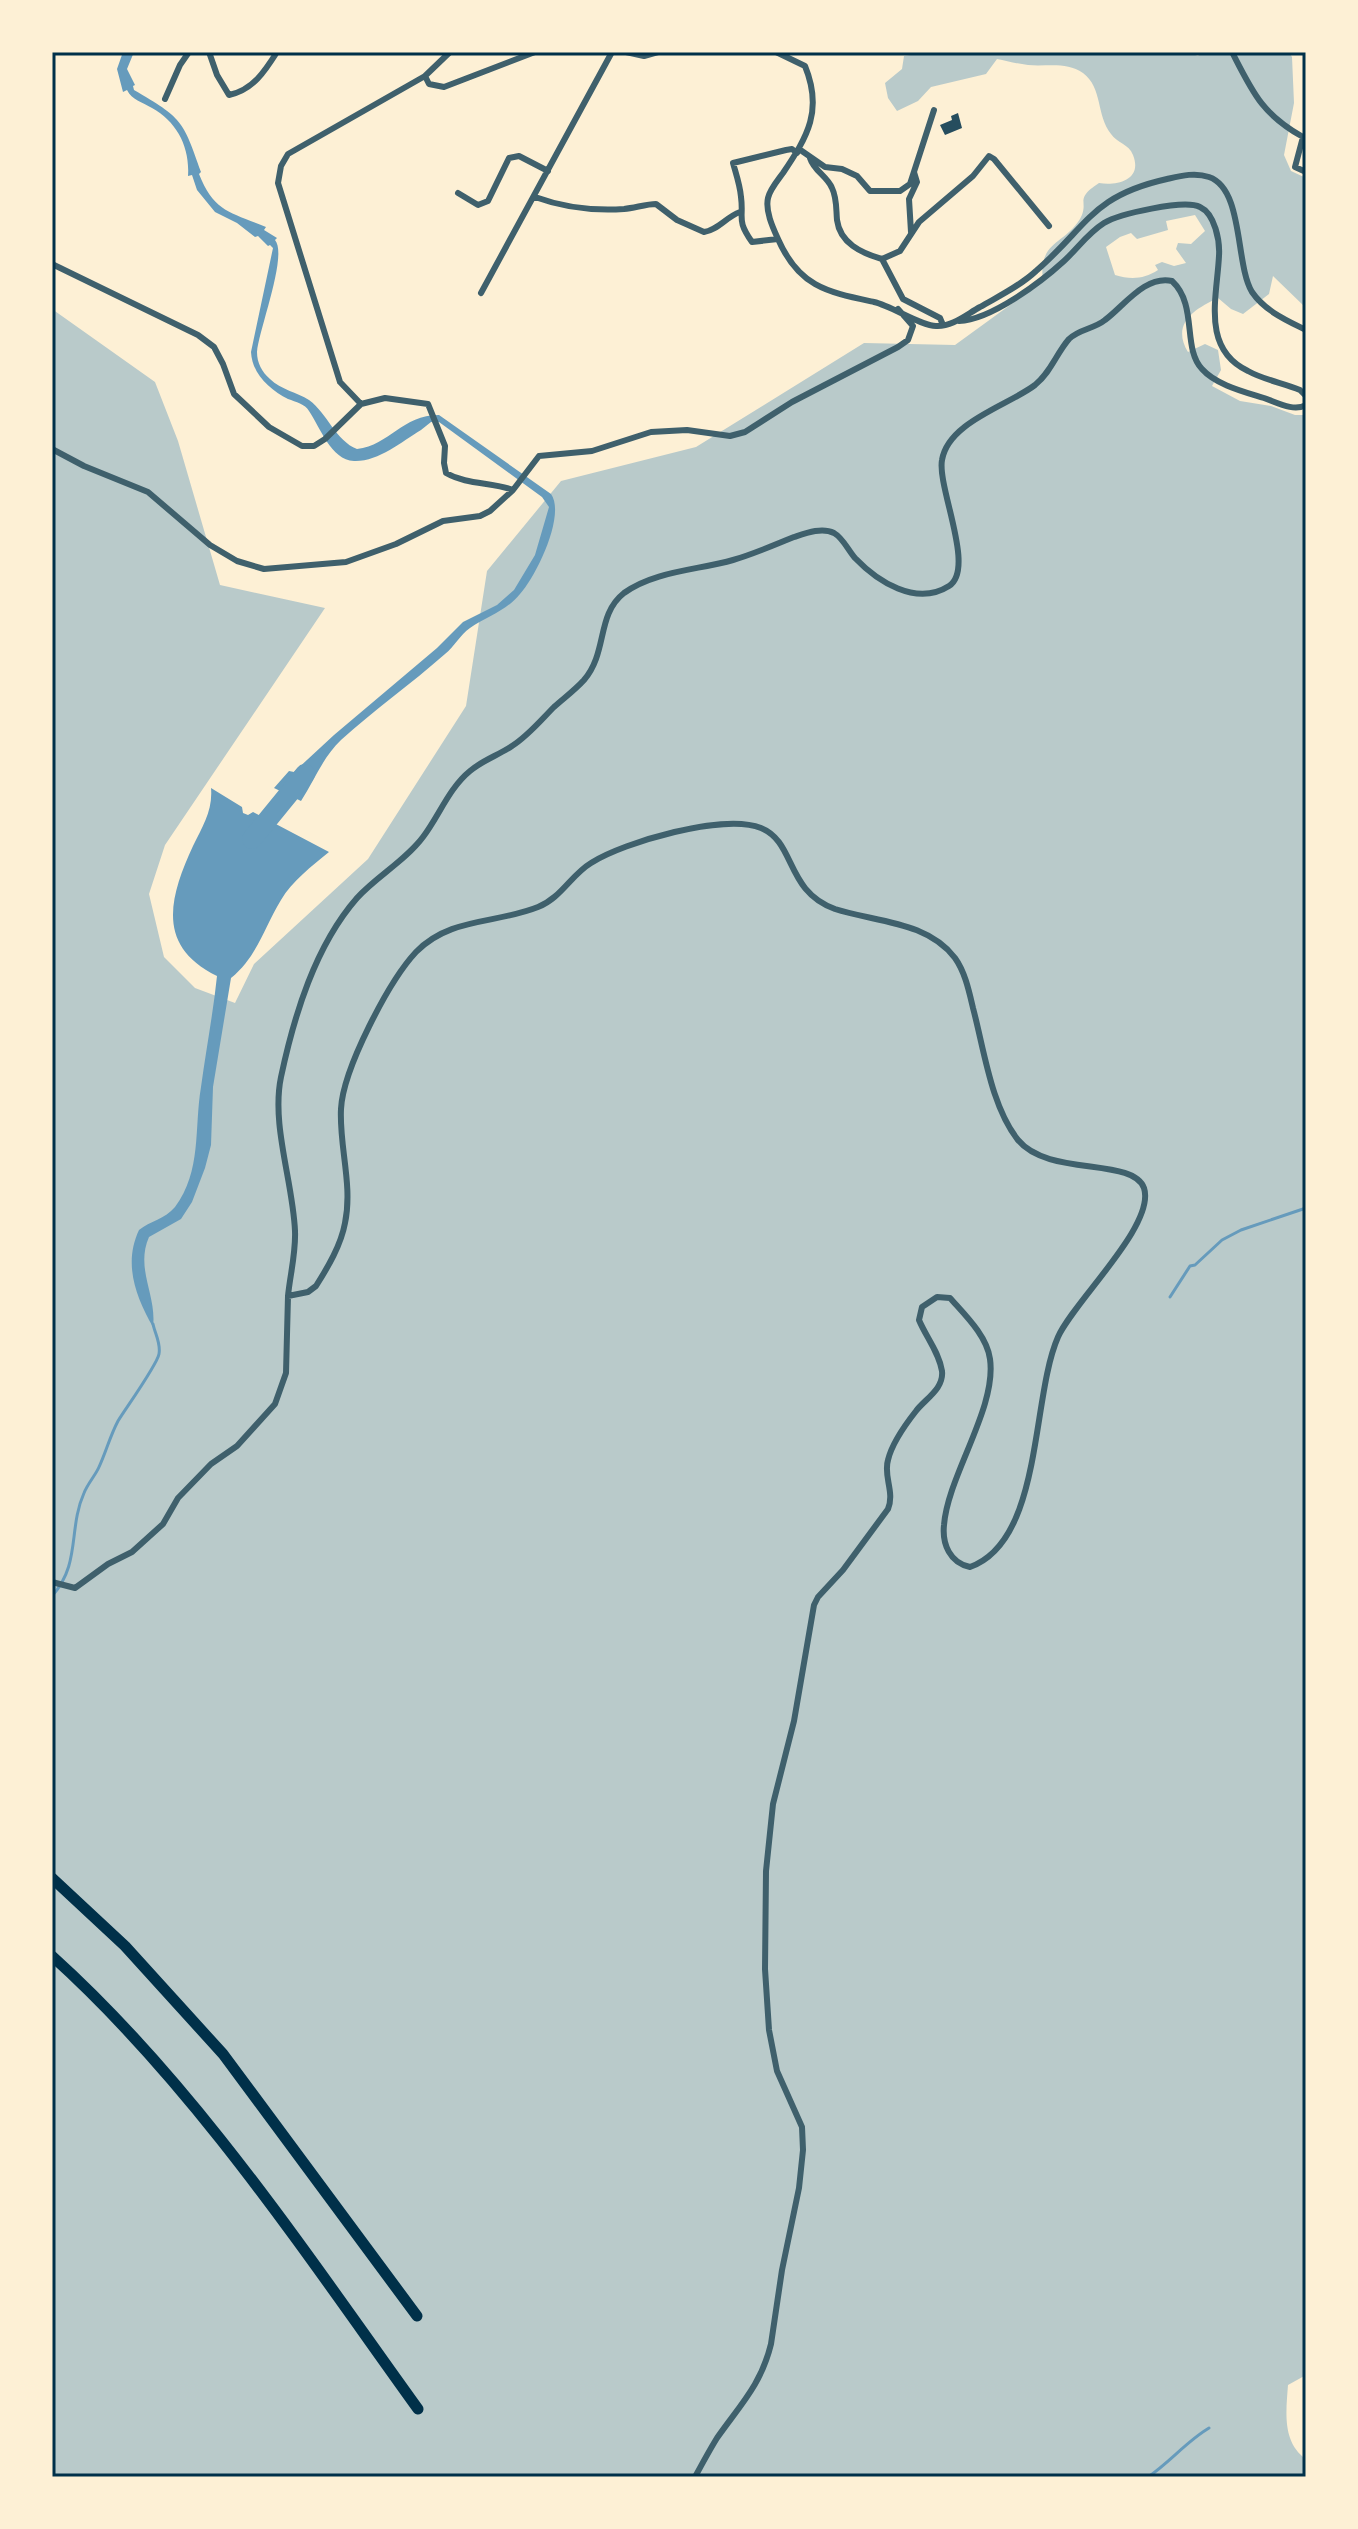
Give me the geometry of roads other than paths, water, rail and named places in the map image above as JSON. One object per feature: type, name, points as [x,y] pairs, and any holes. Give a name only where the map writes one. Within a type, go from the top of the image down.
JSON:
[{"type":"highway","points":[[52,1878],[165,1987],[223,2054],[417,2316]]},
{"type":"highway","points":[[52,1956],[136,2040],[203,2120],[266,2199],[418,2409]]},
{"type":"street","points":[[165,99],[189,52]]},
{"type":"street","points":[[209,52],[217,75],[229,95],[244,92],[260,77],[277,52]]},
{"type":"street","points":[[361,404],[340,382],[278,183],[281,166],[288,154],[425,76],[450,52]]},
{"type":"street","points":[[425,76],[429,84],[444,87],[535,52]]},
{"type":"street","points":[[481,293],[612,52]]},
{"type":"street","points":[[626,52],[644,56],[658,52]]},
{"type":"street","points":[[776,52],[805,66],[814,97],[812,113],[798,151],[768,199],[768,209],[789,261],[813,284],[828,292],[898,309],[927,324],[936,326],[968,320],[981,316],[1031,286],[1110,220],[1153,209],[1194,205],[1208,215],[1218,240],[1219,264],[1213,305],[1216,332],[1224,351],[1243,369],[1300,390],[1306,396]]},
{"type":"street","points":[[1232,52],[1260,103],[1278,124],[1303,137],[1295,167],[1306,172]]},
{"type":"street","points":[[778,239],[752,242],[740,221],[742,200],[733,163],[792,149],[825,167],[850,172],[866,188],[878,192],[900,191],[910,184],[934,110]]},
{"type":"street","points":[[458,193],[478,205],[488,201],[509,158],[519,156],[548,171]]},
{"type":"street","points":[[882,259],[900,251],[911,232],[973,176],[989,156],[1049,226]]},
{"type":"street","points":[[810,158],[831,186],[844,239],[851,246],[882,259],[903,299],[940,318],[943,325]]},
{"type":"street","points":[[911,232],[909,199],[917,182],[914,172]]},
{"type":"street","points":[[957,321],[1035,272],[1084,221],[1112,198],[1149,183],[1198,175],[1216,180],[1225,189],[1251,290],[1266,308],[1306,330]]},
{"type":"street","points":[[535,197],[580,209],[623,209],[656,204],[677,220],[704,232],[715,229],[726,217],[740,212]]},
{"type":"street","points":[[52,264],[198,335],[214,347],[234,394],[269,427],[302,446],[314,446],[325,439],[361,404],[385,398],[428,404],[445,446],[446,473],[456,478],[516,487]]},
{"type":"street","points":[[52,1582],[75,1588],[108,1564],[132,1552],[163,1524],[178,1498],[211,1464],[237,1446],[275,1404],[286,1373],[288,1296],[295,1231],[279,1092],[293,1031],[321,954],[342,916],[372,883],[423,837],[465,775],[482,762],[515,745],[588,676],[602,645],[605,618],[621,595],[658,577],[733,560],[815,531],[835,534],[866,568],[883,582],[903,592],[921,593],[949,586],[956,577],[958,556],[941,464],[949,445],[978,418],[1038,382],[1053,366],[1073,335],[1101,323],[1138,292],[1162,280],[1176,284],[1183,296],[1195,357],[1205,372],[1236,388],[1293,408],[1306,405]]},
{"type":"street","points":[[52,449],[84,466],[148,492],[210,545],[237,561],[264,569],[346,562],[396,544],[443,521],[480,516],[490,511],[516,487],[539,456],[592,451],[651,432],[687,430],[730,436],[745,432],[792,402],[860,369],[908,340],[913,326],[898,309]]},
{"type":"street","points":[[288,1296],[308,1292],[316,1286],[342,1234],[347,1211],[340,1122],[344,1087],[378,1011],[417,951],[440,933],[452,928],[524,912],[551,901],[588,864],[603,856],[706,825],[747,824],[762,828],[780,844],[797,879],[817,900],[831,907],[903,926],[943,946],[959,965],[969,990],[994,1086],[1009,1127],[1021,1144],[1050,1161],[1106,1168],[1133,1175],[1144,1190],[1144,1206],[1136,1225],[1109,1266],[1076,1307],[1059,1337],[1048,1368],[1023,1498],[1004,1540],[985,1560],[970,1567],[956,1561],[946,1546],[946,1514],[982,1408],[989,1383],[990,1360],[983,1340],[957,1306],[950,1298],[937,1297],[922,1307],[919,1320],[936,1353],[942,1371],[940,1383],[914,1414],[889,1456],[886,1469],[888,1509],[814,1605],[796,1710],[770,1819],[765,1905],[769,2030],[777,2071],[802,2127],[802,2173],[767,2361],[757,2383],[716,2440],[695,2477]]},
{"type":"water","points":[[123,52],[134,52],[127,69],[135,85],[134,90],[172,115],[185,131],[201,172],[199,174],[217,204],[266,227],[264,230],[277,238],[276,276],[257,352],[259,364],[267,376],[279,386],[309,400],[343,440],[357,449],[379,442],[415,420],[439,415],[551,494],[555,504],[547,546],[527,586],[503,609],[466,631],[445,654],[341,740],[324,761],[301,801],[274,788],[289,771],[294,772],[463,622],[497,605],[514,590],[535,555],[549,507],[542,497],[439,422],[431,422],[380,455],[363,460],[346,459],[327,442],[307,409],[281,395],[263,380],[251,352],[273,248],[215,212],[197,190],[192,175],[188,176],[187,155],[175,128],[161,114],[134,99],[127,90],[123,92],[117,69]]},
{"type":"water","points":[[211,788],[242,807],[243,813],[248,815],[253,812],[329,852],[286,893],[254,951],[231,978],[213,1087],[211,1145],[205,1168],[192,1202],[181,1219],[149,1237],[145,1249],[153,1327],[137,1292],[132,1255],[139,1230],[167,1214],[184,1193],[196,1149],[199,1102],[217,976],[197,964],[184,950],[176,935],[173,919],[178,884],[206,818]]},
{"type":"waterway","points":[[252,839],[305,774]]},
{"type":"waterway","points":[[1170,1297],[1190,1266],[1222,1240],[1241,1230],[1306,1208]]},
{"type":"waterway","points":[[52,1596],[61,1584],[71,1559],[76,1520],[84,1493],[99,1467],[118,1421],[157,1360],[159,1346],[153,1324]]},
{"type":"waterway","points":[[1148,2477],[1209,2428]]}]
